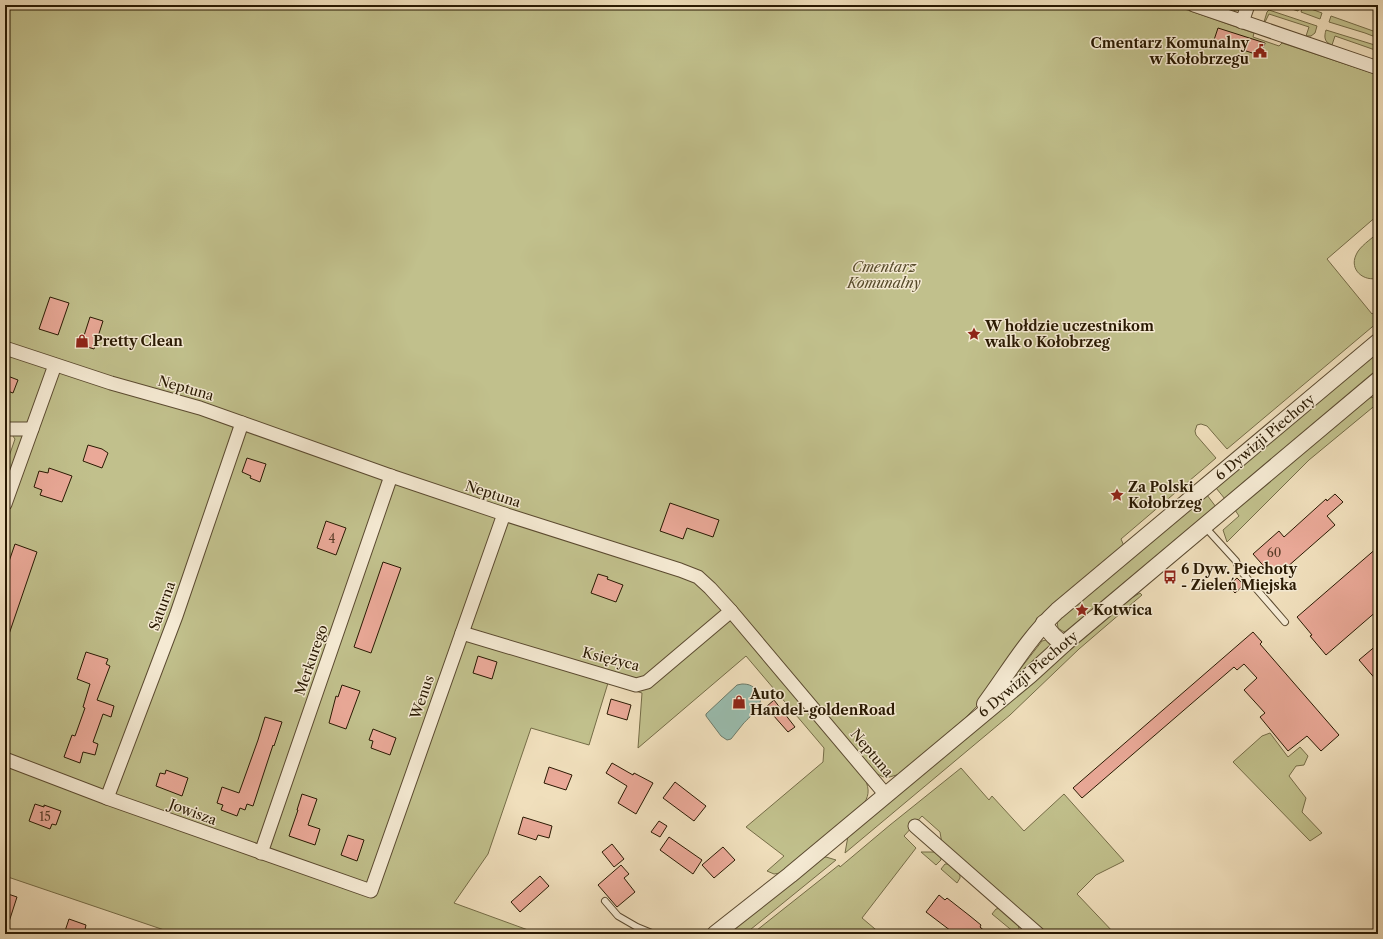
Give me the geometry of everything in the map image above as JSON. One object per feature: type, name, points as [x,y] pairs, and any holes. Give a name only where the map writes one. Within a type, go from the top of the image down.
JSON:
[{"type":"street","points":[[1194,5],[1378,68]]},
{"type":"street","points":[[1242,22],[1248,5]]},
{"type":"street","name":"6 Dywizji Piechoty","points":[[973,722],[1028,643],[1044,623],[1378,342]]},
{"type":"street","name":"Neptuna","points":[[5,348],[111,384],[200,408],[391,476],[698,577],[731,611],[886,795]]},
{"type":"street","points":[[5,504],[56,365]]},
{"type":"street","name":"6 Dywizji Piechoty","points":[[715,934],[785,879],[1030,675],[1064,644],[1378,380]]},
{"type":"street","name":"Saturna","points":[[107,798],[176,616],[242,423]]},
{"type":"street","points":[[5,429],[32,429]]},
{"type":"street","name":"Merkurego","points":[[261,854],[391,476]]},
{"type":"street","name":"Wenus","points":[[371,891],[504,514]]},
{"type":"street","name":"Księżyca","points":[[462,633],[636,685],[647,682],[731,611]]},
{"type":"street","points":[[1044,623],[1049,632],[1058,641],[1064,644]]},
{"type":"street","name":"Jowisza","points":[[5,759],[261,854],[371,891]]},
{"type":"street","points":[[915,826],[1038,934]]},
{"type":"lane","points":[[1204,526],[1236,561],[1239,569],[1285,622]]},
{"type":"lane","points":[[605,901],[618,916],[637,927],[654,934]]},
{"type":"green space","name":"Cmentarz Komunalny","points":[[5,5],[1173,5],[1254,33],[1253,37],[1279,46],[1282,43],[1378,75],[1378,215],[1327,259],[1372,314],[1376,311],[1378,313],[1378,322],[1227,449],[1207,426],[1201,424],[1197,425],[1195,431],[1196,435],[1216,458],[1121,539],[1124,546],[1038,619],[1024,635],[995,683],[981,702],[964,719],[900,774],[886,778],[877,774],[865,779],[868,787],[868,793],[862,806],[780,873],[774,874],[767,871],[784,856],[746,827],[823,762],[824,748],[746,656],[638,748],[642,693],[608,683],[589,745],[531,728],[488,854],[454,903],[539,934],[176,934],[5,876],[5,468],[15,439],[10,432],[5,432]]},
{"type":"green space","points":[[1217,5],[1244,5],[1236,11]]},
{"type":"green space","points":[[1279,5],[1300,5],[1298,11]]},
{"type":"green space","points":[[1303,6],[1322,13],[1320,19],[1301,12]]},
{"type":"green space","points":[[1269,10],[1317,26],[1315,33],[1311,36],[1306,36],[1309,27],[1269,14],[1264,22]]},
{"type":"green space","points":[[1331,16],[1376,32],[1378,25],[1378,38],[1329,22]]},
{"type":"green space","points":[[1326,30],[1378,46],[1378,51],[1335,36],[1332,45],[1325,39]]},
{"type":"green space","points":[[1378,233],[1378,278],[1373,279],[1359,274],[1356,270],[1354,260],[1360,249]]},
{"type":"green space","points":[[1378,351],[1378,370],[1225,499],[1216,488]]},
{"type":"green space","points":[[1378,396],[1378,403],[1309,460],[1227,542],[1223,530],[1239,516],[1235,510],[1369,398]]},
{"type":"green space","points":[[1207,495],[1216,507],[1069,630],[1064,632],[1058,628],[1057,621]]},
{"type":"green space","points":[[1140,593],[1142,595],[1079,649],[1010,715],[845,853],[848,836],[1123,603]]},
{"type":"green space","points":[[1046,640],[1051,646],[1013,680],[1042,641]]},
{"type":"green space","points":[[1270,733],[1288,757],[1300,747],[1308,756],[1304,765],[1296,766],[1289,776],[1306,798],[1302,812],[1322,833],[1310,841],[1233,762],[1262,736]]},
{"type":"green space","points":[[961,768],[989,800],[992,796],[1024,831],[1064,794],[1124,861],[1096,875],[1077,894],[1115,934],[1046,934],[942,844],[940,832],[922,816],[904,836],[916,848],[862,918],[881,934],[752,934],[839,865],[840,867]]},
{"type":"green space","points":[[921,852],[935,852],[941,856],[941,860],[936,865]]},
{"type":"green space","points":[[826,857],[836,860],[745,934],[727,934],[821,858]]},
{"type":"green space","points":[[945,864],[950,864],[960,873],[960,878],[957,883],[941,869]]},
{"type":"green space","points":[[1001,908],[1018,923],[1019,929],[1015,933],[992,914],[996,909]]},
{"type":"shaded area","points":[[737,685],[750,685],[754,688],[760,695],[760,704],[731,739],[727,740],[721,736],[706,714]]},
{"type":"building","points":[[1218,28],[1265,43],[1261,56],[1214,40]]},
{"type":"building","points":[[50,297],[69,303],[58,335],[39,329]]},
{"type":"building","points":[[90,317],[103,321],[94,349],[81,345]]},
{"type":"building","points":[[5,375],[18,380],[13,393],[5,390]]},
{"type":"building","points":[[88,445],[102,449],[108,453],[102,468],[83,461]]},
{"type":"building","points":[[247,458],[266,464],[260,482],[250,478],[251,476],[242,472]]},
{"type":"building","points":[[49,468],[72,476],[62,502],[40,495],[42,490],[34,487],[39,471],[48,473]]},
{"type":"building","points":[[1335,494],[1343,502],[1327,516],[1335,525],[1278,575],[1273,569],[1269,572],[1253,554],[1279,531],[1284,537],[1326,499],[1327,501]]},
{"type":"building","points":[[670,503],[719,520],[713,537],[687,528],[683,539],[660,531]]},
{"type":"building","points":[[326,521],[346,528],[336,555],[317,548]]},
{"type":"building","points":[[15,544],[37,552],[7,640],[5,640],[5,573]]},
{"type":"building","points":[[1378,547],[1378,610],[1326,655],[1297,617]]},
{"type":"building","points":[[383,562],[401,568],[371,653],[354,647]]},
{"type":"building","points":[[598,574],[608,577],[607,579],[623,585],[616,602],[591,593]]},
{"type":"building","points":[[1237,578],[1244,585],[1235,593],[1228,586]]},
{"type":"building","points":[[1253,632],[1262,642],[1260,644],[1339,735],[1321,751],[1307,736],[1288,751],[1260,717],[1265,713],[1244,690],[1257,678],[1244,664],[1237,670],[1234,667],[1082,798],[1073,788]]},
{"type":"building","points":[[1378,644],[1378,682],[1359,660]]},
{"type":"building","points":[[86,652],[108,659],[106,664],[110,666],[97,700],[114,706],[111,717],[103,714],[93,742],[98,744],[95,755],[83,752],[80,763],[64,757],[72,735],[75,736],[85,708],[83,707],[90,684],[77,679]]},
{"type":"building","points":[[478,656],[497,662],[492,679],[473,673]]},
{"type":"building","points":[[342,685],[360,691],[346,729],[329,723],[336,696],[338,697]]},
{"type":"building","points":[[611,699],[631,705],[627,720],[607,714]]},
{"type":"building","points":[[774,700],[795,727],[788,732],[766,707]]},
{"type":"building","points":[[265,717],[282,722],[253,806],[247,804],[245,810],[240,808],[237,816],[221,810],[223,805],[217,803],[222,787],[239,793]]},
{"type":"building","points":[[373,729],[396,738],[390,755],[371,748],[373,741],[369,740]]},
{"type":"building","points":[[612,763],[633,775],[634,773],[653,783],[636,814],[618,803],[627,786],[606,773]]},
{"type":"building","points":[[549,767],[572,775],[566,790],[544,783]]},
{"type":"building","points":[[166,770],[188,778],[182,796],[156,786],[160,773],[165,774]]},
{"type":"building","points":[[675,782],[706,806],[694,821],[663,798]]},
{"type":"building","points":[[302,794],[317,799],[308,825],[320,829],[315,845],[289,836]]},
{"type":"building","points":[[35,804],[44,807],[44,805],[61,811],[56,825],[52,824],[50,829],[29,821]]},
{"type":"building","points":[[523,817],[552,826],[549,838],[538,835],[536,840],[518,834]]},
{"type":"building","points":[[659,821],[667,826],[660,837],[651,832]]},
{"type":"building","points":[[348,835],[364,840],[357,861],[341,855]]},
{"type":"building","points":[[669,837],[702,860],[693,874],[660,850]]},
{"type":"building","points":[[612,844],[624,859],[614,867],[602,852]]},
{"type":"building","points":[[723,847],[735,860],[714,878],[702,865]]},
{"type":"building","points":[[621,865],[629,874],[624,878],[635,892],[617,907],[598,885]]},
{"type":"building","points":[[540,876],[549,886],[520,912],[511,902]]},
{"type":"building","points":[[5,893],[17,897],[7,928],[5,927]]},
{"type":"building","points":[[939,895],[945,900],[947,898],[970,916],[981,925],[980,927],[988,934],[955,934],[926,912]]},
{"type":"building","points":[[69,919],[86,925],[84,934],[64,934]]},
{"type":"place","name":"Cmentarz Komunalny w Kołobrzegu","points":[[1260,51]]},
{"type":"place","name":"W hołdzie uczestnikom walk o Kołobrzeg","points":[[974,334]]},
{"type":"place","name":"Pretty Clean","points":[[82,341]]},
{"type":"place","name":"Za Polski Kołobrzeg","points":[[1117,495]]},
{"type":"place","name":"6 Dyw. Piechoty - Zieleń Miejska","points":[[1170,577]]},
{"type":"place","name":"Kotwica","points":[[1082,610]]},
{"type":"place","name":"Auto Handel-goldenRoad","points":[[739,702]]}]
